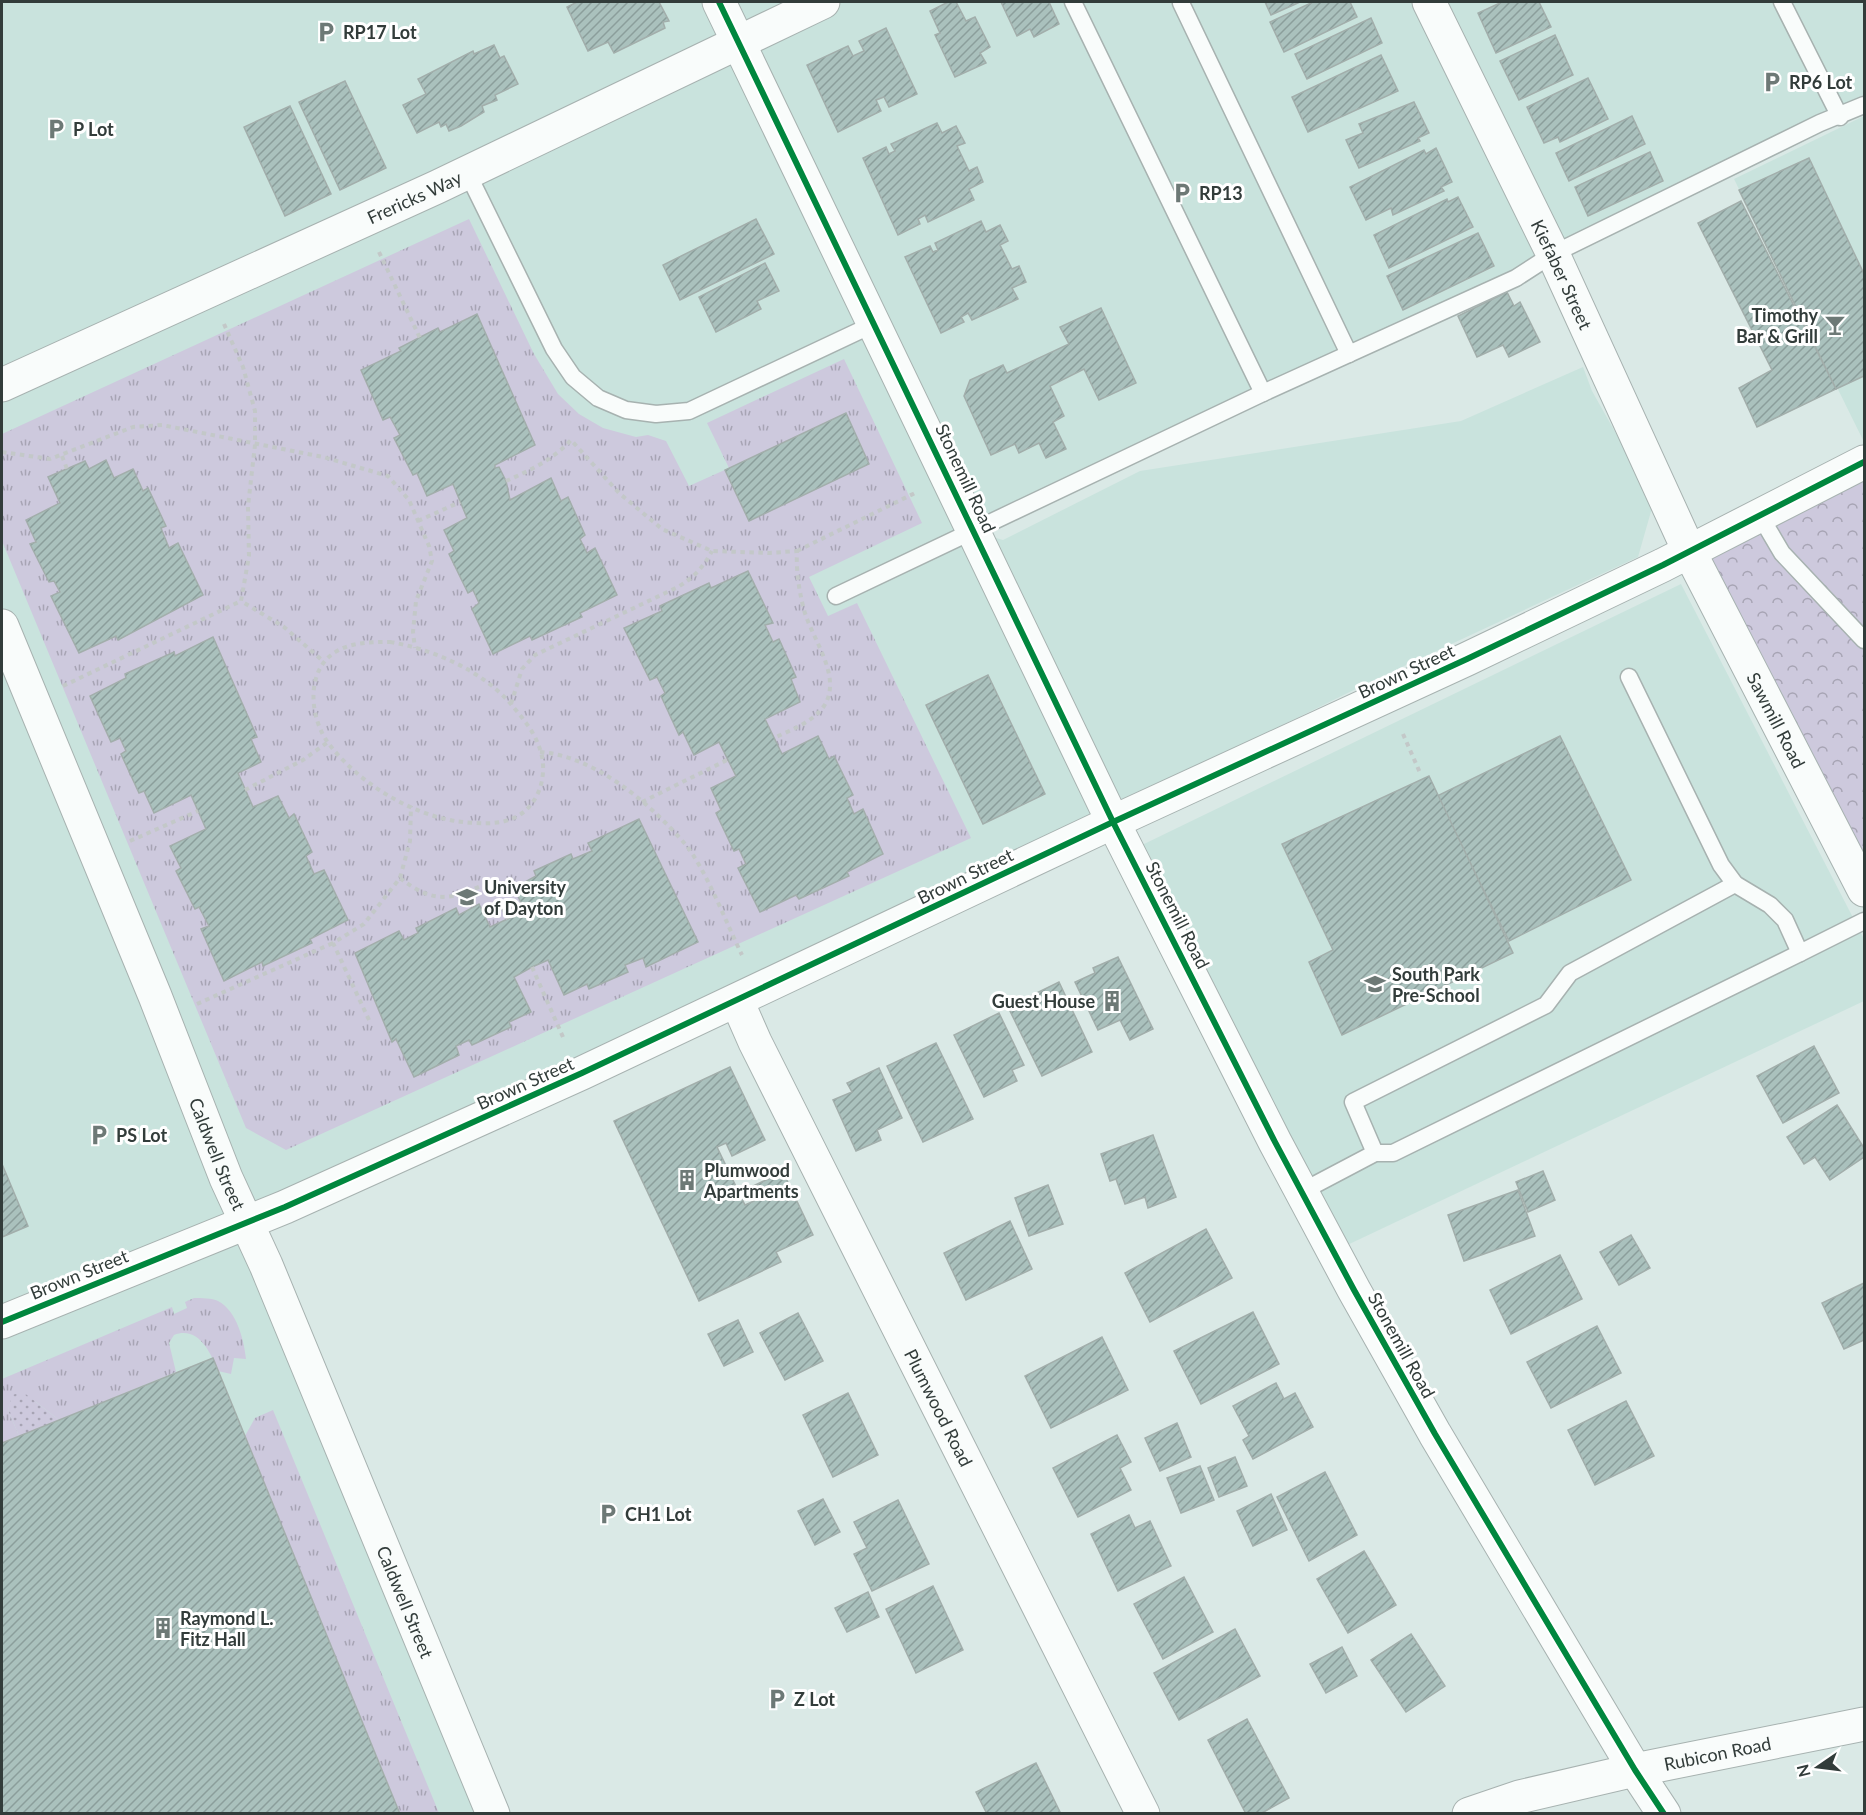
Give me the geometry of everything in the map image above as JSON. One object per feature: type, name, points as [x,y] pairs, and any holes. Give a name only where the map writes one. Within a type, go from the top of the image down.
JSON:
[{"type":"street","name":"Stonemill Road","points":[[719,2],[876,323],[1113,822],[1301,1192],[1435,1434],[1635,1770],[1664,1814]]},
{"type":"street","name":"Frericks Way","points":[[2,385],[467,172],[823,2]]},
{"type":"street","name":"Kiefaber Street","points":[[1430,2],[1552,254],[1689,551]]},
{"type":"street","name":"Brown Street","points":[[2,1322],[246,1223],[445,1136],[737,1001],[1113,822],[1467,659],[1689,551],[1864,462]]},
{"type":"street","name":"Sawmill Road","points":[[1689,551],[1864,890]]},
{"type":"street","name":"Caldwell Street","points":[[4,641],[155,996],[226,1178],[493,1814]]},
{"type":"street","name":"Plumwood Road","points":[[737,1001],[755,1042],[1143,1814]]},
{"type":"street","name":"Rubicon Road","points":[[1469,1814],[1519,1797],[1635,1770],[1864,1724]]},
{"type":"lane","points":[[1073,2],[1263,393]]},
{"type":"lane","points":[[1782,2],[1840,117]]},
{"type":"lane","points":[[1180,3],[1348,354]]},
{"type":"lane","points":[[836,597],[1263,393],[1516,278],[1552,254],[1820,123],[1840,117],[1864,105]]},
{"type":"lane","points":[[467,172],[554,349],[573,377],[598,398],[626,410],[656,414],[689,411],[876,323]]},
{"type":"lane","points":[[1759,514],[1782,553],[1864,640]]},
{"type":"lane","points":[[1629,676],[1721,866],[1735,884],[1770,905],[1785,920],[1800,953]]},
{"type":"lane","points":[[1375,1153],[1353,1101],[1546,1005],[1570,973],[1735,884]]},
{"type":"lane","points":[[1301,1192],[1375,1153],[1393,1153],[1864,921]]},
{"type":"path","points":[[379,251],[420,338]]},
{"type":"path","points":[[224,324],[243,367],[255,411],[255,445],[248,506],[249,556],[241,601]]},
{"type":"path","points":[[2,452],[33,458],[62,456],[115,432],[146,425],[178,428],[333,459],[387,476],[402,490],[429,546],[432,561],[416,601],[413,632],[415,648]]},
{"type":"path","points":[[506,481],[526,472],[563,449],[571,440],[619,494],[662,530],[712,551],[770,553],[797,551],[948,476]]},
{"type":"path","points":[[62,456],[67,469]]},
{"type":"path","points":[[418,521],[460,502]]},
{"type":"path","points":[[511,704],[522,669],[535,655],[678,587],[692,578],[705,565],[712,551]]},
{"type":"path","points":[[774,738],[809,721],[823,707],[829,695],[828,670],[805,612],[796,573],[797,551]]},
{"type":"path","points":[[241,601],[284,627],[323,661]]},
{"type":"path","points":[[56,690],[241,601]]},
{"type":"path","points":[[390,642],[415,648],[466,669],[511,704],[530,729],[544,763],[543,778],[532,804],[507,821],[462,822],[436,816],[411,806],[368,781],[347,765],[328,742],[314,708],[317,675],[323,661],[353,644],[390,642]]},
{"type":"path","points":[[1403,734],[1421,775]]},
{"type":"path","points":[[246,790],[303,760],[328,742]]},
{"type":"path","points":[[540,752],[578,761],[605,774],[642,802],[686,845],[742,955]]},
{"type":"path","points":[[642,802],[728,760]]},
{"type":"path","points":[[190,1007],[333,943],[364,924],[400,879],[410,841],[411,806]]},
{"type":"path","points":[[122,844],[198,811]]},
{"type":"path","points":[[400,879],[419,893],[434,898],[451,898],[490,882],[508,919]]},
{"type":"path","points":[[333,943],[369,1020]]},
{"type":"path","points":[[532,967],[563,1037]]},
{"type":"shaded area","name":"University of Dayton","points":[[2,2],[1864,2],[1864,105],[975,532],[1003,540],[1140,471],[1461,421],[1583,367],[1592,391],[1654,501],[1638,557],[1374,680],[1159,786],[247,1223],[493,1813],[2,1814]]},
{"type":"shaded area","name":"Timothy Bar & Grill","points":[[1864,116],[1864,442],[1734,179]]},
{"type":"shaded area","points":[[1681,584],[1864,939],[1864,1001],[1343,1247],[1142,845]]},
{"type":"green space","points":[[469,219],[534,354],[558,394],[579,414],[603,428],[636,437],[648,435],[666,441],[689,486],[729,468],[707,423],[844,359],[922,523],[809,577],[828,616],[857,603],[971,838],[286,1150],[246,1128],[2,541],[2,434]]},
{"type":"green space","points":[[1864,462],[1864,890],[1689,551]]},
{"type":"green space","points":[[194,1298],[218,1301],[235,1319],[246,1359],[234,1358],[231,1374],[218,1371],[207,1348],[196,1337],[182,1333],[174,1335],[169,1343],[176,1372],[59,1420],[36,1402],[13,1395],[8,1410],[19,1436],[2,1443],[2,1379],[172,1307],[174,1314],[187,1308],[185,1302]]},
{"type":"green space","points":[[23,1392],[59,1420],[19,1436],[8,1410],[12,1395]]},
{"type":"green space","points":[[273,1410],[439,1813],[400,1813],[245,1436],[255,1418]]},
{"type":"building","points":[[577,2],[659,2],[669,21],[663,22],[665,28],[614,53],[608,42],[588,51],[567,7]]},
{"type":"building","points":[[948,2],[956,2],[966,21],[975,17],[990,47],[980,53],[986,63],[955,77],[935,35],[940,33],[930,11]]},
{"type":"building","points":[[1001,2],[1049,2],[1059,24],[1034,37],[1030,29],[1017,36]]},
{"type":"building","points":[[1265,2],[1300,2],[1271,15]]},
{"type":"building","points":[[1313,2],[1350,2],[1357,17],[1284,52],[1270,22]]},
{"type":"building","points":[[1502,2],[1539,2],[1551,27],[1496,53],[1478,13]]},
{"type":"building","points":[[1371,18],[1382,43],[1307,79],[1295,54]]},
{"type":"building","points":[[886,28],[917,94],[889,107],[884,97],[876,100],[881,111],[838,132],[807,65],[848,46],[853,56],[864,51],[859,41]]},
{"type":"building","points":[[1555,35],[1573,75],[1519,100],[1500,61]]},
{"type":"building","points":[[494,45],[500,58],[504,56],[518,84],[495,95],[497,100],[482,106],[484,112],[461,126],[449,131],[446,124],[441,127],[439,122],[417,133],[403,105],[426,94],[418,79],[473,51],[474,54]]},
{"type":"building","points":[[1381,55],[1398,91],[1308,132],[1292,97]]},
{"type":"building","points":[[1588,78],[1608,119],[1560,142],[1558,137],[1544,143],[1527,107]]},
{"type":"building","points":[[345,81],[386,168],[340,190],[299,102]]},
{"type":"building","points":[[1414,102],[1429,133],[1418,138],[1420,141],[1359,168],[1346,140],[1363,133],[1359,124]]},
{"type":"building","points":[[290,106],[331,194],[285,216],[244,127]]},
{"type":"building","points":[[1632,116],[1645,144],[1569,181],[1556,153]]},
{"type":"building","points":[[937,123],[942,133],[956,126],[965,143],[957,146],[969,171],[977,167],[983,182],[969,189],[974,200],[928,222],[925,215],[918,219],[920,224],[898,235],[863,158],[886,147],[889,154],[895,151],[891,144]]},
{"type":"building","points":[[1436,148],[1452,182],[1441,187],[1444,191],[1393,215],[1391,208],[1366,220],[1350,187],[1424,150],[1426,154]]},
{"type":"building","points":[[1650,152],[1663,181],[1588,216],[1575,187]]},
{"type":"building","name":"Timothy Bar & Grill","points":[[1809,158],[1864,274],[1864,376],[1836,389],[1739,190]]},
{"type":"building","points":[[1458,197],[1473,227],[1389,268],[1374,235],[1447,199],[1448,202]]},
{"type":"building","points":[[1741,201],[1836,389],[1757,427],[1739,388],[1772,370],[1698,223]]},
{"type":"building","points":[[756,219],[774,254],[680,300],[663,265]]},
{"type":"building","points":[[981,221],[986,232],[1000,225],[1008,241],[1000,245],[1012,269],[1019,266],[1026,282],[1012,288],[1018,299],[972,320],[968,313],[961,317],[964,322],[941,333],[905,257],[930,246],[933,252],[938,250],[935,243]]},
{"type":"building","points":[[1478,233],[1494,266],[1403,310],[1387,276]]},
{"type":"building","points":[[765,263],[779,291],[757,301],[761,309],[716,332],[699,297]]},
{"type":"building","points":[[1507,292],[1514,306],[1520,302],[1540,342],[1509,357],[1503,345],[1477,357],[1458,316]]},
{"type":"building","points":[[1101,308],[1136,383],[1099,400],[1084,369],[1050,386],[1064,416],[1053,422],[1066,449],[1046,458],[1039,443],[1019,453],[1015,444],[991,455],[964,396],[970,380],[1003,365],[1007,373],[1069,344],[1060,327]]},
{"type":"building","points":[[477,314],[535,445],[495,465],[495,468],[499,467],[506,481],[510,500],[551,478],[561,501],[568,497],[585,535],[580,539],[587,553],[595,548],[617,595],[580,613],[582,617],[532,640],[530,636],[493,654],[472,609],[479,603],[473,590],[468,593],[449,554],[454,551],[444,530],[467,518],[453,484],[427,496],[417,473],[413,475],[394,438],[400,435],[390,417],[383,420],[361,370],[401,351],[399,348],[438,328],[440,332]]},
{"type":"building","points":[[846,413],[869,464],[749,521],[725,470]]},
{"type":"building","points":[[106,460],[114,478],[133,469],[143,491],[148,488],[166,526],[161,528],[169,548],[178,543],[203,595],[118,640],[116,636],[79,653],[51,596],[60,592],[54,581],[49,582],[30,544],[36,542],[26,520],[60,503],[48,477],[85,461],[89,469]]},
{"type":"building","points":[[748,571],[773,623],[765,625],[773,642],[779,639],[796,677],[791,679],[800,702],[765,719],[782,754],[818,736],[829,759],[834,756],[853,795],[847,798],[854,814],[863,809],[883,854],[847,872],[849,876],[799,899],[796,895],[760,912],[738,868],[746,864],[739,849],[734,851],[716,813],[721,810],[711,788],[736,776],[719,742],[694,755],[683,732],[679,735],[661,696],[665,693],[657,677],[650,680],[624,628],[662,611],[660,606],[709,583],[711,588]]},
{"type":"building","points":[[213,637],[257,737],[251,739],[261,762],[238,773],[253,807],[278,796],[289,818],[294,814],[312,852],[306,856],[314,874],[324,870],[348,920],[310,939],[312,943],[263,966],[262,962],[224,981],[201,929],[209,926],[199,907],[195,909],[176,871],[181,868],[170,846],[206,829],[191,795],[154,813],[144,791],[139,793],[121,754],[126,751],[120,738],[111,742],[90,696],[126,678],[125,674],[174,652],[175,656]]},
{"type":"building","points":[[988,675],[1045,794],[983,824],[926,705]]},
{"type":"building","points":[[1560,736],[1631,880],[1509,941],[1437,796]]},
{"type":"building","name":"South Park Pre-School","points":[[1429,776],[1513,953],[1342,1035],[1309,962],[1333,950],[1282,844]]},
{"type":"building","points":[[639,819],[698,942],[646,967],[643,958],[625,965],[628,972],[589,989],[587,984],[564,995],[548,960],[532,967],[514,977],[531,1012],[509,1022],[511,1027],[472,1045],[469,1040],[456,1046],[459,1055],[414,1077],[396,1039],[392,1042],[355,953],[399,931],[404,940],[418,933],[416,928],[456,908],[459,915],[479,904],[490,927],[525,911],[514,888],[536,876],[534,871],[571,854],[573,859],[592,851],[588,843]]},
{"type":"building","name":"Guest House","points":[[1118,957],[1153,1029],[1130,1040],[1120,1020],[1098,1030],[1075,982],[1095,973],[1093,968]]},
{"type":"building","points":[[1059,982],[1092,1052],[1042,1076],[1008,1007]]},
{"type":"building","name":"Guest House","points":[[999,1013],[1024,1065],[1012,1070],[1017,1081],[984,1097],[954,1035]]},
{"type":"building","points":[[936,1043],[973,1119],[923,1142],[887,1066]]},
{"type":"building","points":[[1814,1046],[1839,1093],[1783,1123],[1757,1076]]},
{"type":"building","name":"Plumwood Apartments","points":[[730,1067],[765,1140],[732,1156],[726,1143],[717,1147],[745,1205],[754,1201],[749,1188],[783,1172],[813,1235],[776,1252],[781,1262],[699,1301],[614,1121]]},
{"type":"building","points":[[879,1068],[902,1118],[877,1130],[881,1140],[856,1151],[833,1100],[852,1092],[847,1083]]},
{"type":"building","points":[[1837,1105],[1864,1148],[1864,1157],[1830,1180],[1815,1157],[1804,1164],[1787,1137]]},
{"type":"building","points":[[1153,1135],[1176,1197],[1148,1208],[1145,1197],[1125,1204],[1116,1179],[1110,1181],[1101,1154]]},
{"type":"building","points":[[2,1164],[28,1226],[2,1237]]},
{"type":"building","points":[[1543,1171],[1555,1200],[1528,1212],[1516,1182]]},
{"type":"building","points":[[1048,1185],[1063,1224],[1029,1236],[1015,1198]]},
{"type":"building","points":[[1518,1190],[1535,1236],[1464,1261],[1448,1215]]},
{"type":"building","points":[[1010,1221],[1032,1269],[966,1300],[944,1253]]},
{"type":"building","points":[[1206,1229],[1232,1278],[1150,1322],[1125,1273]]},
{"type":"building","points":[[1631,1235],[1650,1268],[1619,1285],[1600,1252]]},
{"type":"building","points":[[1560,1255],[1582,1299],[1511,1334],[1490,1290]]},
{"type":"building","points":[[1864,1283],[1864,1340],[1844,1349],[1822,1303]]},
{"type":"building","points":[[1253,1312],[1279,1364],[1201,1404],[1174,1351]]},
{"type":"building","points":[[798,1313],[823,1361],[785,1380],[760,1333]]},
{"type":"building","points":[[738,1320],[753,1352],[724,1366],[708,1334]]},
{"type":"building","points":[[1597,1326],[1621,1373],[1551,1408],[1527,1362]]},
{"type":"building","points":[[1102,1337],[1128,1390],[1051,1428],[1025,1376]]},
{"type":"building","name":"Raymond L. Fitz Hall","points":[[213,1358],[400,1814],[2,1814],[2,1443]]},
{"type":"building","points":[[1276,1383],[1284,1399],[1295,1393],[1313,1427],[1253,1459],[1243,1440],[1249,1436],[1233,1406]]},
{"type":"building","points":[[848,1393],[878,1455],[833,1477],[803,1415]]},
{"type":"building","points":[[1626,1401],[1654,1456],[1595,1485],[1568,1430]]},
{"type":"building","points":[[1177,1423],[1191,1457],[1160,1471],[1145,1438]]},
{"type":"building","points":[[1117,1435],[1131,1462],[1120,1468],[1131,1490],[1078,1517],[1053,1468]]},
{"type":"building","points":[[1235,1457],[1247,1486],[1219,1497],[1208,1468]]},
{"type":"building","points":[[1200,1466],[1214,1500],[1181,1513],[1167,1478]]},
{"type":"building","points":[[1325,1472],[1357,1535],[1309,1561],[1277,1497]]},
{"type":"building","points":[[1271,1494],[1287,1530],[1253,1546],[1237,1511]]},
{"type":"building","points":[[823,1499],[840,1532],[815,1545],[798,1511]]},
{"type":"building","points":[[898,1500],[929,1564],[872,1591],[854,1554],[867,1548],[854,1522]]},
{"type":"building","points":[[1129,1515],[1135,1528],[1150,1521],[1171,1566],[1118,1591],[1091,1534]]},
{"type":"building","points":[[1364,1551],[1396,1605],[1348,1633],[1317,1579]]},
{"type":"building","points":[[1184,1577],[1213,1632],[1163,1659],[1134,1604]]},
{"type":"building","points":[[933,1586],[963,1650],[916,1673],[886,1609]]},
{"type":"building","points":[[868,1592],[879,1617],[847,1632],[835,1608]]},
{"type":"building","points":[[1235,1629],[1260,1676],[1179,1720],[1154,1673]]},
{"type":"building","points":[[1411,1634],[1445,1686],[1406,1712],[1371,1660]]},
{"type":"building","points":[[1342,1647],[1357,1676],[1326,1693],[1310,1664]]},
{"type":"building","points":[[1247,1719],[1289,1798],[1260,1814],[1246,1814],[1208,1740]]},
{"type":"building","points":[[1036,1763],[1061,1814],[987,1814],[976,1792]]},
{"type":"cycle path","points":[[719,2],[1113,822],[1275,1142],[1354,1290],[1435,1434],[1635,1770],[1664,1814]]},
{"type":"cycle path","points":[[2,1322],[285,1207],[582,1073],[1113,822],[1467,659],[1663,565],[1864,462]]},
{"type":"place","name":"RP17 Lot","points":[[326,32]]},
{"type":"place","name":"RP6 Lot","points":[[1772,82]]},
{"type":"place","name":"P Lot","points":[[56,129]]},
{"type":"place","name":"RP13","points":[[1182,193]]},
{"type":"place","name":"Timothy Bar & Grill","points":[[1835,325]]},
{"type":"place","name":"University of Dayton","points":[[467,897]]},
{"type":"place","name":"South Park Pre-School","points":[[1375,984]]},
{"type":"place","name":"Guest House","points":[[1112,1001]]},
{"type":"place","name":"PS Lot","points":[[99,1135]]},
{"type":"place","name":"Plumwood Apartments","points":[[687,1180]]},
{"type":"place","name":"CH1 Lot","points":[[608,1514]]},
{"type":"place","name":"Raymond L. Fitz Hall","points":[[163,1628]]},
{"type":"place","name":"Z Lot","points":[[777,1699]]}]
